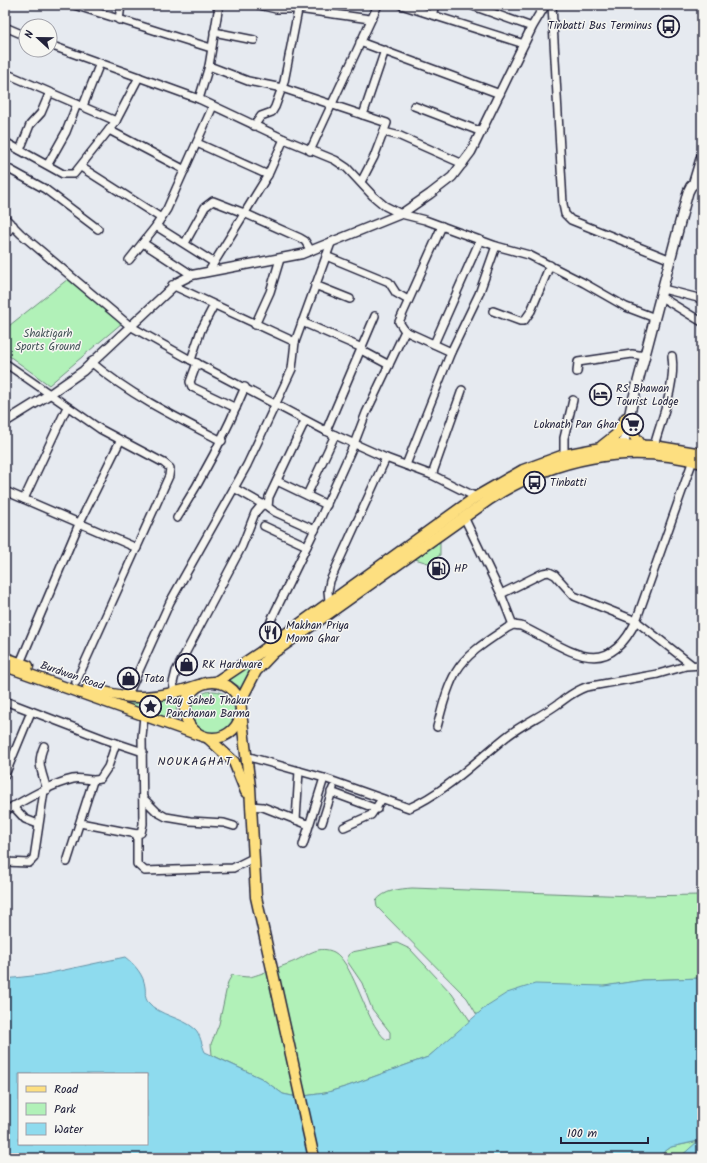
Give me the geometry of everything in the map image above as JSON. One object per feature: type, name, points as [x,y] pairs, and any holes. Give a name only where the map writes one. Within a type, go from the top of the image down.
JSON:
[{"type":"main road","points":[[619,450],[688,192],[692,185],[702,178]]},
{"type":"main road","points":[[627,422],[640,445]]},
{"type":"main road","points":[[601,447],[616,435],[627,422]]},
{"type":"main road","points":[[203,736],[217,738],[226,735],[234,729],[239,721],[240,707],[256,671],[273,653],[476,509],[490,505],[524,486],[580,459],[640,445],[702,454]]},
{"type":"main road","points":[[250,805],[234,762],[203,736],[191,729],[186,720],[184,710],[186,700],[192,691],[199,685],[216,682],[476,497],[523,470],[564,455],[601,447],[698,462]]},
{"type":"main road","name":"Burdwan Road","points":[[5,658],[76,682],[95,693],[144,716],[203,736]]},
{"type":"main road","name":"Burdwan Road","points":[[5,666],[95,693],[127,697],[149,697],[175,693],[199,685]]},
{"type":"main road","points":[[216,682],[226,685],[235,692],[240,707],[250,805],[254,885],[314,1158]]},
{"type":"street","points":[[74,5],[211,48]]},
{"type":"street","points":[[119,20],[121,5]]},
{"type":"street","points":[[199,99],[209,66],[219,5]]},
{"type":"street","points":[[259,5],[276,9],[299,7],[370,19]]},
{"type":"street","points":[[310,151],[332,106],[370,19],[378,5]]},
{"type":"street","points":[[401,5],[524,44]]},
{"type":"street","points":[[432,15],[435,5]]},
{"type":"street","points":[[5,422],[83,371],[172,286],[192,275],[280,259],[311,251],[401,214],[452,177],[463,164],[482,132],[524,44],[545,5]]},
{"type":"street","points":[[552,5],[562,204],[565,214],[571,220],[671,260]]},
{"type":"street","points":[[473,6],[532,28]]},
{"type":"street","points":[[254,126],[261,116],[272,112],[275,107],[282,88],[299,7]]},
{"type":"street","points":[[5,27],[18,33]]},
{"type":"street","points":[[214,32],[254,40]]},
{"type":"street","points":[[360,42],[385,50],[500,94]]},
{"type":"street","points":[[58,48],[199,99],[254,126],[310,151],[335,160],[347,168],[373,196],[385,206],[401,214],[442,226],[496,246],[529,255],[626,307],[655,318]]},
{"type":"street","points":[[363,115],[385,50]]},
{"type":"street","points":[[48,164],[80,105],[100,63]]},
{"type":"street","points":[[209,66],[248,81],[282,88],[332,106],[387,123],[374,157],[361,182]]},
{"type":"street","points":[[5,73],[116,121]]},
{"type":"street","points":[[5,142],[64,174],[74,174],[116,121],[139,77]]},
{"type":"street","points":[[20,150],[30,125],[41,113],[50,92]]},
{"type":"street","points":[[130,260],[161,218],[185,170],[213,106]]},
{"type":"street","points":[[414,106],[482,132]]},
{"type":"street","points":[[109,130],[185,170]]},
{"type":"street","points":[[384,132],[400,136],[463,164]]},
{"type":"street","points":[[209,271],[268,175],[284,139]]},
{"type":"street","points":[[197,143],[268,175]]},
{"type":"street","points":[[692,185],[702,152]]},
{"type":"street","points":[[5,167],[45,189],[98,229]]},
{"type":"street","points":[[81,167],[161,218]]},
{"type":"street","points":[[184,243],[209,203],[216,202],[300,238],[305,242],[311,251]]},
{"type":"street","points":[[5,218],[130,326],[194,362],[245,387],[326,431],[386,458],[432,475],[476,497]]},
{"type":"street","points":[[5,235],[13,225]]},
{"type":"street","points":[[156,226],[214,262]]},
{"type":"street","points":[[442,226],[400,319],[405,331],[451,352]]},
{"type":"street","points":[[434,344],[480,240]]},
{"type":"street","points":[[143,243],[192,275]]},
{"type":"street","points":[[127,697],[173,596],[247,465],[292,369],[295,342],[331,243]]},
{"type":"street","points":[[406,465],[451,352],[479,294],[496,246]]},
{"type":"street","points":[[326,256],[388,282],[396,293],[408,300]]},
{"type":"street","points":[[255,325],[270,292],[280,259]]},
{"type":"street","points":[[492,311],[524,321],[531,311],[550,265]]},
{"type":"street","points":[[315,285],[350,299]]},
{"type":"street","points":[[172,286],[295,342]]},
{"type":"street","points":[[662,293],[702,299]]},
{"type":"street","points":[[662,293],[702,322]]},
{"type":"street","points":[[214,305],[201,330],[190,382],[192,387],[236,408]]},
{"type":"street","points":[[326,431],[375,316]]},
{"type":"street","points":[[302,322],[361,349],[389,365]]},
{"type":"street","points":[[268,646],[267,633],[272,618],[327,505],[366,413],[405,331]]},
{"type":"street","points":[[577,372],[578,362],[632,354],[645,356]]},
{"type":"street","points":[[654,446],[670,389],[674,368],[672,356]]},
{"type":"street","points":[[91,362],[106,374],[142,397],[222,441]]},
{"type":"street","points":[[5,363],[67,407],[120,441],[164,463],[170,468],[169,476],[76,682]]},
{"type":"street","points":[[178,518],[201,482],[222,441],[245,387]]},
{"type":"street","points":[[432,475],[462,390]]},
{"type":"street","points":[[564,455],[564,438],[574,400]]},
{"type":"street","points":[[24,500],[67,407]]},
{"type":"street","points":[[175,693],[173,682],[176,671],[242,546],[256,512],[266,503],[305,420]]},
{"type":"street","points":[[307,495],[335,435]]},
{"type":"street","points":[[20,663],[79,524],[120,441]]},
{"type":"street","points":[[329,601],[328,590],[330,581],[386,458]]},
{"type":"street","points":[[437,727],[448,689],[456,671],[474,652],[492,638],[514,625],[522,626],[575,653],[594,658],[602,658],[619,647],[629,634],[636,621],[698,462]]},
{"type":"street","points":[[277,481],[327,505]]},
{"type":"street","points":[[234,488],[266,503],[271,510],[315,530]]},
{"type":"street","points":[[5,491],[137,548]]},
{"type":"street","points":[[464,517],[501,594],[514,625]]},
{"type":"street","points":[[264,526],[307,546]]},
{"type":"street","points":[[501,594],[543,573],[549,572],[555,575],[574,596],[636,621],[692,665]]},
{"type":"street","points":[[246,756],[324,778],[406,808],[415,806],[453,780],[508,736],[535,717],[556,705],[575,690],[692,665],[702,665]]},
{"type":"street","points":[[5,701],[143,752]]},
{"type":"street","points":[[5,775],[32,712]]},
{"type":"street","points":[[137,834],[143,829],[142,737],[144,716]]},
{"type":"street","points":[[5,811],[46,790],[72,779],[100,779],[106,771],[116,743]]},
{"type":"street","points":[[5,862],[29,863],[34,858],[38,824],[46,790],[39,764],[44,746]]},
{"type":"street","points":[[296,820],[299,771]]},
{"type":"street","points":[[303,845],[324,778]]},
{"type":"street","points":[[67,862],[93,780]]},
{"type":"street","points":[[322,823],[334,782]]},
{"type":"street","points":[[332,792],[377,809]]},
{"type":"street","points":[[143,798],[157,812],[166,817],[190,821],[224,823],[234,826]]},
{"type":"street","points":[[344,827],[368,817],[377,809],[382,799]]},
{"type":"street","points":[[250,805],[262,807],[309,825]]},
{"type":"street","points":[[13,806],[28,821],[38,824]]},
{"type":"street","points":[[80,823],[137,834]]},
{"type":"street","points":[[137,834],[137,864],[144,871],[233,868],[253,858]]},
{"type":"green space","name":"Shaktigarh Sports Ground","points":[[68,279],[122,323],[49,385],[5,353],[5,329]]},
{"type":"green space","points":[[440,541],[440,555],[428,563],[415,559]]},
{"type":"green space","points":[[258,660],[241,688],[228,679]]},
{"type":"green space","points":[[213,691],[225,695],[231,701],[235,713],[231,725],[225,731],[213,735],[201,731],[195,725],[191,713],[195,701],[201,695]]},
{"type":"green space","points":[[179,696],[176,711],[178,724],[122,703],[145,703]]},
{"type":"green space","points":[[412,888],[633,896],[702,895],[702,978],[643,980],[488,1005],[477,1015],[467,998],[377,907],[376,901],[383,894]]},
{"type":"green space","points":[[397,943],[410,949],[452,994],[471,1022],[428,1057],[348,1086],[325,1093],[297,1097],[283,1094],[261,1078],[212,1055],[211,1044],[219,1024],[228,982],[232,975],[250,977],[288,964],[314,951],[324,949],[334,952],[346,965],[372,1021],[387,1040],[390,1039],[390,1032],[372,1009],[362,983],[347,961],[348,955],[352,952]]},
{"type":"green space","points":[[699,1141],[679,1158],[656,1158],[671,1147]]},
{"type":"water","points":[[125,957],[141,974],[148,1002],[164,1014],[184,1022],[195,1029],[200,1036],[205,1052],[261,1078],[283,1094],[297,1097],[325,1093],[348,1086],[428,1057],[488,1005],[507,993],[535,984],[604,986],[643,980],[702,978],[702,1151],[695,1158],[679,1158],[698,1141],[671,1147],[656,1158],[5,1158],[5,979],[41,975]]},
{"type":"place","name":"Tinbatti Bus Terminus","points":[[668,26]]},
{"type":"place","name":"RS Bhawan Tourist Lodge","points":[[600,395]]},
{"type":"place","name":"Loknath Pan Ghar","points":[[633,425]]},
{"type":"place","name":"Tinbatti","points":[[535,483]]},
{"type":"place","name":"HP","points":[[439,569]]},
{"type":"place","name":"Makhan Priya Momo Ghar","points":[[271,632]]},
{"type":"place","name":"RK Hardware","points":[[186,665]]},
{"type":"place","name":"Tata","points":[[128,679]]},
{"type":"place","name":"Ray Saheb Thakur Panchanan Barma","points":[[150,707]]},
{"type":"district","name":"NOUKAGHAT","points":[[195,761]]}]
